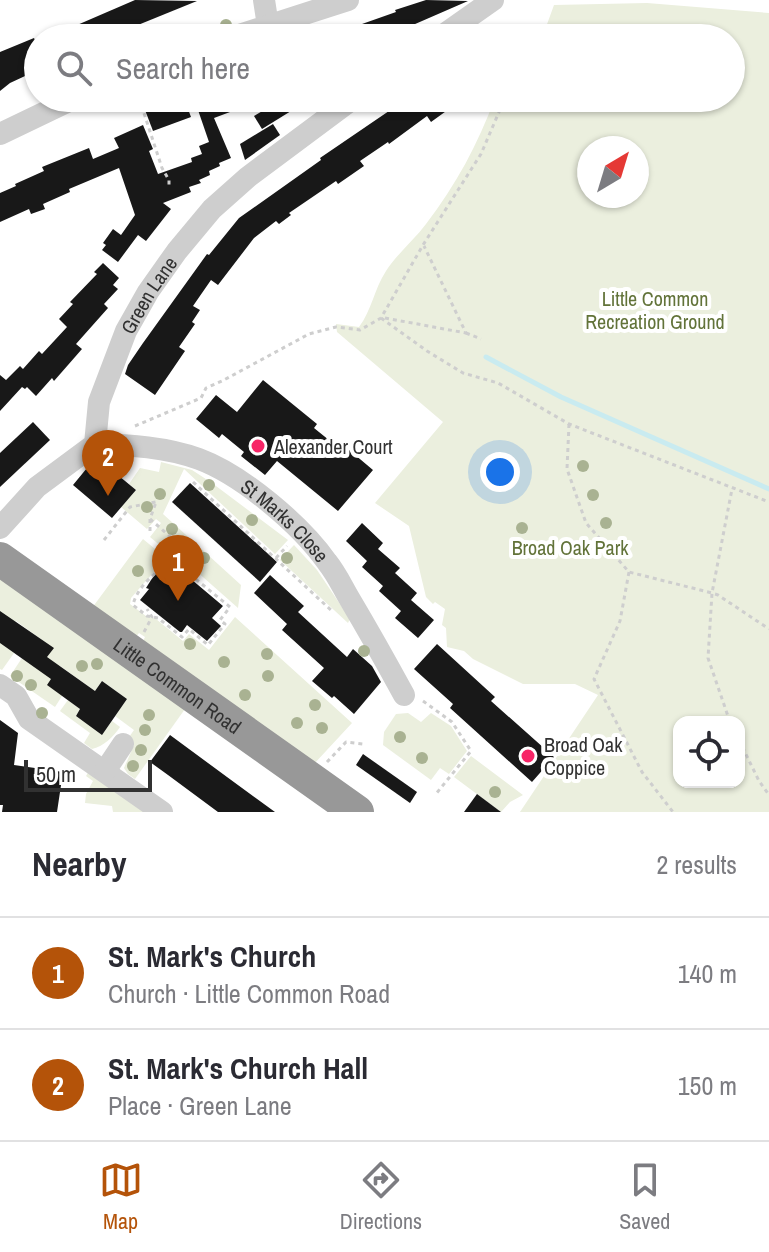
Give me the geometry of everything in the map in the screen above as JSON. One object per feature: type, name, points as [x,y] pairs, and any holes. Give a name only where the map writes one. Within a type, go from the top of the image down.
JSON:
[{"type":"highway","name":"Little Common Road","points":[[0,559],[357,812]]},
{"type":"street","points":[[264,0],[268,24]]},
{"type":"street","points":[[274,24],[348,0]]},
{"type":"street","points":[[459,24],[493,0]]},
{"type":"street","points":[[0,134],[46,112]]},
{"type":"street","name":"Green Lane","points":[[95,444],[99,402],[126,331],[148,292],[177,251],[212,209],[248,177],[335,112]]},
{"type":"street","points":[[0,528],[37,487],[95,444]]},
{"type":"street","name":"St Marks Close","points":[[95,444],[123,445],[185,455],[225,471],[261,495],[327,561],[404,695]]},
{"type":"street","points":[[0,685],[16,696],[29,719],[162,812]]},
{"type":"street","points":[[105,771],[123,744]]},
{"type":"path","points":[[144,112],[169,187]]},
{"type":"path","points":[[133,427],[201,398],[206,388],[309,334],[336,327],[360,330],[381,318],[481,154],[499,112]]},
{"type":"path","points":[[423,245],[466,333]]},
{"type":"path","points":[[381,318],[466,333],[481,339]]},
{"type":"path","points":[[381,318],[463,373],[498,383],[569,424],[769,502]]},
{"type":"path","points":[[569,424],[567,469],[586,523],[629,572],[718,595],[769,629]]},
{"type":"path","points":[[193,482],[334,612]]},
{"type":"path","points":[[728,716],[708,658],[712,593],[732,489]]},
{"type":"path","points":[[104,540],[130,507],[156,502],[150,519],[150,531]]},
{"type":"path","points":[[150,519],[181,546],[150,578],[133,605],[147,616],[158,618],[182,637],[189,629],[208,645],[225,624],[220,620],[230,607],[171,559]]},
{"type":"path","points":[[629,572],[620,621],[594,679],[642,772],[673,812]]},
{"type":"path","points":[[147,609],[152,617]]},
{"type":"path","points":[[142,635],[152,617]]},
{"type":"path","points":[[404,695],[421,700],[452,722],[471,751],[435,795]]},
{"type":"path","points":[[346,742],[363,744]]},
{"type":"path","points":[[745,752],[769,795]]},
{"type":"green space","points":[[647,3],[769,13],[769,812],[520,812],[598,695],[575,684],[523,684],[473,659],[464,651],[447,647],[446,628],[442,625],[445,609],[426,597],[409,526],[375,503],[443,422],[337,332],[336,324],[359,327],[386,271],[426,224],[457,179],[489,112],[745,112],[745,24],[547,24],[554,5]]},
{"type":"green space","points":[[161,462],[192,470],[288,540],[275,554],[184,469],[163,514],[241,585],[238,608],[178,555],[190,541],[185,536],[169,553],[150,537],[161,523],[156,519],[147,529],[121,507],[136,490],[129,484],[140,468],[159,472]]},
{"type":"green space","points":[[143,539],[166,558],[131,598],[130,604],[156,619],[183,641],[189,634],[209,650],[235,617],[352,723],[314,764],[142,643],[145,637],[139,633],[135,638],[92,608]]},
{"type":"green space","points":[[294,545],[317,570],[350,619],[348,623],[280,560]]},
{"type":"green space","points":[[0,577],[185,709],[135,779],[124,768],[134,745],[127,740],[134,730],[115,716],[127,699],[102,681],[95,691],[60,666],[62,696],[55,707],[10,676],[22,658],[38,669],[53,648],[16,621],[1,643],[14,653],[0,669]]},
{"type":"green space","points":[[68,700],[80,709],[76,716],[102,734],[112,721],[120,727],[108,741],[92,749],[84,743],[90,733],[60,711]]},
{"type":"green space","points":[[408,713],[421,722],[431,713],[451,726],[467,751],[449,774],[440,768],[431,780],[383,745],[384,732],[396,714]]},
{"type":"green space","points":[[471,756],[523,795],[510,802],[501,812],[454,777]]},
{"type":"green space","points":[[89,771],[146,812],[113,812],[112,806],[85,803],[93,781],[86,776]]},
{"type":"building","points":[[135,0],[197,1],[140,24],[79,24]]},
{"type":"building","points":[[426,0],[468,1],[415,24],[362,24]]},
{"type":"building","points":[[24,42],[24,76],[0,91],[0,52]]},
{"type":"building","points":[[146,112],[189,112],[191,117],[153,131]]},
{"type":"building","points":[[199,112],[230,112],[214,118],[231,158],[209,171],[210,175],[199,180],[201,183],[189,187],[191,192],[163,203],[171,209],[146,241],[138,235],[118,262],[102,250],[106,245],[103,243],[113,229],[121,235],[135,215],[119,168],[69,189],[70,192],[43,204],[45,209],[31,214],[29,209],[0,222],[0,193],[44,171],[42,167],[89,148],[93,159],[119,148],[114,138],[143,125],[153,149],[149,151],[158,174],[192,162],[191,158],[202,154],[199,146],[209,142]]},
{"type":"building","points":[[261,112],[289,112],[262,129],[254,116]]},
{"type":"building","points":[[387,112],[445,112],[431,122],[427,116],[360,161],[364,166],[338,184],[336,181],[289,213],[291,215],[279,224],[276,221],[254,238],[218,285],[211,280],[193,306],[200,310],[192,322],[195,324],[179,347],[185,351],[155,395],[125,374],[143,343],[207,254],[239,218]]},
{"type":"building","points":[[273,124],[280,135],[245,160],[240,144]]},
{"type":"building","points":[[103,263],[119,278],[113,285],[118,289],[104,304],[108,308],[76,344],[82,349],[36,396],[27,387],[22,387],[0,411],[0,375],[6,380],[20,366],[23,369],[67,327],[59,319]]},
{"type":"building","name":"Alexander Court","points":[[263,380],[317,424],[314,428],[345,453],[348,449],[373,470],[338,511],[277,461],[265,475],[241,456],[244,452],[222,434],[219,438],[196,419],[216,395],[237,412]]},
{"type":"building","points":[[33,422],[50,440],[0,487],[0,453]]},
{"type":"building","points":[[108,467],[136,490],[112,518],[73,485],[87,468],[99,478]]},
{"type":"building","points":[[190,483],[277,562],[260,582],[172,502]]},
{"type":"building","points":[[362,523],[383,543],[378,549],[400,568],[395,573],[417,593],[411,600],[434,620],[418,638],[395,618],[401,611],[379,591],[383,586],[362,567],[367,561],[346,541]]},
{"type":"building","points":[[171,554],[182,564],[179,569],[223,606],[212,618],[221,626],[207,641],[187,625],[180,632],[140,600]]},
{"type":"building","points":[[270,575],[304,606],[298,612],[347,657],[353,649],[372,666],[381,682],[354,714],[312,681],[324,668],[282,630],[287,624],[254,593]]},
{"type":"building","points":[[0,611],[54,648],[47,657],[95,691],[102,681],[127,699],[102,735],[76,716],[80,709],[47,685],[51,679],[0,643]]},
{"type":"building","points":[[437,644],[495,697],[491,701],[554,757],[532,782],[450,708],[453,704],[414,669]]},
{"type":"building","points":[[0,720],[18,733],[14,765],[63,772],[57,812],[2,812]]},
{"type":"building","points":[[170,735],[275,812],[218,812],[150,762]]},
{"type":"building","points":[[363,754],[417,792],[410,803],[356,765]]},
{"type":"building","points":[[477,794],[501,812],[464,812]]},
{"type":"waterway","points":[[486,357],[561,397],[769,489]]},
{"type":"place","name":"Alexander Court","points":[[258,446]]},
{"type":"place","name":"St. Mark's Church Hall","points":[[108,496]]},
{"type":"place","name":"St. Mark's Church","points":[[178,601]]},
{"type":"place","name":"Broad Oak Coppice","points":[[528,756]]},
{"type":"park label","name":"Little Common Recreation Ground","points":[[655,310]]},
{"type":"park label","name":"Broad Oak Park","points":[[570,547]]}]
